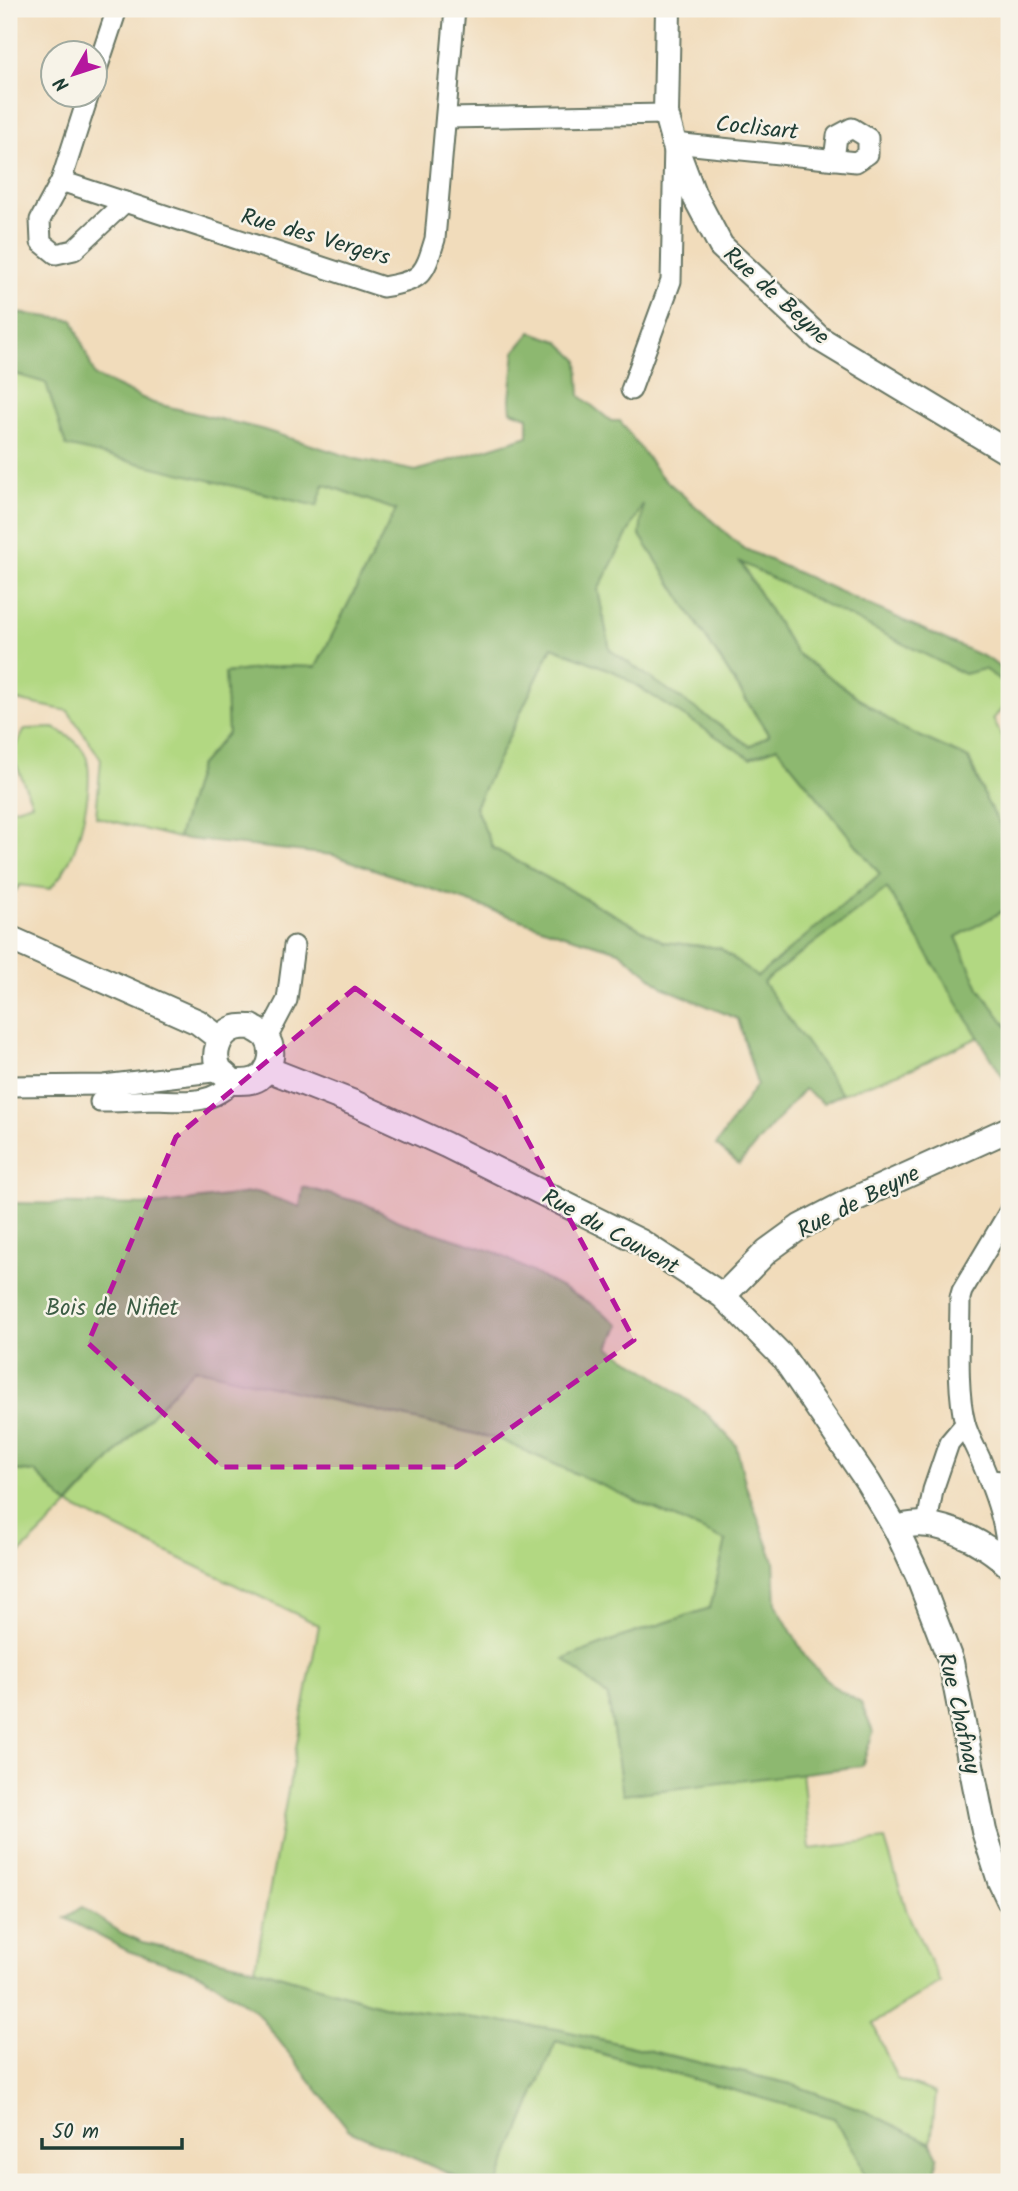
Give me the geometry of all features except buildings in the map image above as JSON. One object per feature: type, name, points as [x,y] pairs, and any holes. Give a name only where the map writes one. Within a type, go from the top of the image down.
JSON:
[{"type":"street","points":[[107,38],[117,9]]},
{"type":"street","name":"Rue des Vergers","points":[[61,181],[383,287],[410,282],[427,266],[435,239],[455,9]]},
{"type":"street","name":"Rue de Beyne","points":[[668,9],[666,114],[692,193],[721,246],[820,339],[1009,453]]},
{"type":"street","points":[[84,108],[61,181],[40,220],[41,242],[56,254],[74,250],[125,202]]},
{"type":"street","points":[[447,118],[666,114]]},
{"type":"street","points":[[631,390],[671,281],[674,143]]},
{"type":"street","name":"Coclisart","points":[[674,143],[834,160]]},
{"type":"street","points":[[9,938],[198,1021],[220,1039]]},
{"type":"street","points":[[267,1038],[272,1023],[287,1000],[295,946]]},
{"type":"street","points":[[9,1086],[104,1085],[226,1076],[248,1082],[260,1078],[268,1069],[272,1053],[267,1038],[252,1027],[234,1028],[220,1039],[216,1051],[226,1076],[224,1091],[185,1102],[100,1102]]},
{"type":"street","name":"Rue du Couvent","points":[[268,1069],[354,1104],[495,1169],[641,1242],[723,1296],[783,1357],[868,1482],[896,1529]]},
{"type":"street","name":"Rue de Beyne","points":[[723,1296],[767,1251],[800,1227],[848,1202],[1009,1129]]},
{"type":"street","points":[[1008,1564],[1008,1542],[989,1480],[965,1424],[961,1401],[960,1298],[1009,1212]]},
{"type":"street","points":[[927,1524],[933,1490],[949,1443],[965,1424]]},
{"type":"street","points":[[989,1480],[1009,1486]]},
{"type":"street","points":[[896,1529],[906,1524],[927,1524],[971,1539],[1008,1564]]},
{"type":"street","name":"Rue Chafnay","points":[[896,1529],[918,1576],[951,1661],[984,1831],[1009,1900]]},
{"type":"highlighted area","points":[[355,988],[503,1094],[634,1340],[456,1467],[221,1467],[88,1343],[176,1137]]},
{"type":"green space","points":[[9,312],[73,320],[95,376],[153,403],[261,429],[356,459],[416,471],[528,436],[528,417],[511,411],[515,351],[531,332],[558,341],[578,360],[580,396],[611,421],[620,421],[661,476],[743,548],[989,659],[1009,675],[1009,686],[984,669],[964,674],[740,562],[796,653],[899,727],[968,758],[987,802],[1003,829],[1005,910],[956,937],[979,988],[1009,1029],[1009,1087],[887,888],[763,982],[842,1094],[823,1103],[804,1089],[739,1164],[716,1145],[757,1084],[738,1019],[664,988],[619,951],[564,935],[333,855],[178,838],[199,766],[228,733],[225,673],[282,666],[316,667],[396,510],[324,484],[317,506],[66,446],[46,383],[9,372]],"holes":[[[643,504],[640,535],[769,735],[750,746],[610,650],[598,590]],[[552,647],[615,672],[750,758],[777,747],[880,874],[757,977],[720,948],[664,942],[493,848],[475,807]]]},
{"type":"green space","points":[[9,372],[46,383],[316,506],[323,484],[396,510],[316,667],[282,666],[226,673],[228,733],[199,766],[178,838],[96,817],[101,759],[68,711],[15,700],[9,683]]},
{"type":"green space","points":[[644,501],[640,535],[769,736],[749,746],[610,650],[598,590]]},
{"type":"green space","points":[[740,561],[964,674],[984,669],[1009,686],[1009,701],[993,719],[1009,751],[1009,1029],[979,988],[956,937],[1003,829],[987,802],[969,758],[899,727],[796,653]]},
{"type":"green space","points":[[552,647],[615,672],[750,758],[777,747],[880,874],[757,978],[720,948],[664,942],[492,848],[475,807]]},
{"type":"green space","points":[[54,728],[77,743],[86,756],[89,781],[85,813],[66,867],[50,889],[20,885],[9,900],[9,810],[32,803],[12,754],[25,729]]},
{"type":"green space","points":[[887,888],[979,1037],[913,1068],[842,1094],[762,982]]},
{"type":"green space","name":"Bois de Nifiet","points":[[303,1187],[366,1204],[398,1221],[495,1252],[590,1303],[620,1325],[609,1347],[652,1374],[709,1416],[736,1445],[746,1486],[774,1561],[776,1605],[807,1659],[833,1686],[861,1703],[873,1732],[862,1766],[623,1795],[608,1697],[564,1659],[710,1608],[726,1541],[501,1440],[195,1368],[68,1505],[35,1472],[9,1470],[9,1203],[154,1205],[257,1192],[300,1207]]},
{"type":"green space","points":[[195,1368],[501,1440],[726,1541],[710,1608],[565,1659],[608,1697],[623,1795],[802,1772],[810,1849],[885,1840],[907,1912],[940,1982],[873,2024],[897,2079],[936,2093],[931,2143],[860,2109],[791,2084],[557,2029],[383,2006],[255,1968],[319,1625],[69,1505]]},
{"type":"green space","points":[[9,1470],[35,1472],[69,1505],[9,1564]]},
{"type":"green space","points":[[82,1907],[122,1933],[143,1942],[255,1968],[383,2006],[557,2029],[791,2084],[860,2109],[931,2143],[938,2157],[934,2182],[866,2182],[858,2157],[834,2118],[556,2041],[498,2182],[468,2182],[349,2130],[255,2010],[202,1975],[128,1951],[65,1918]]},
{"type":"green space","points":[[556,2041],[834,2118],[858,2157],[866,2182],[498,2182]]}]
